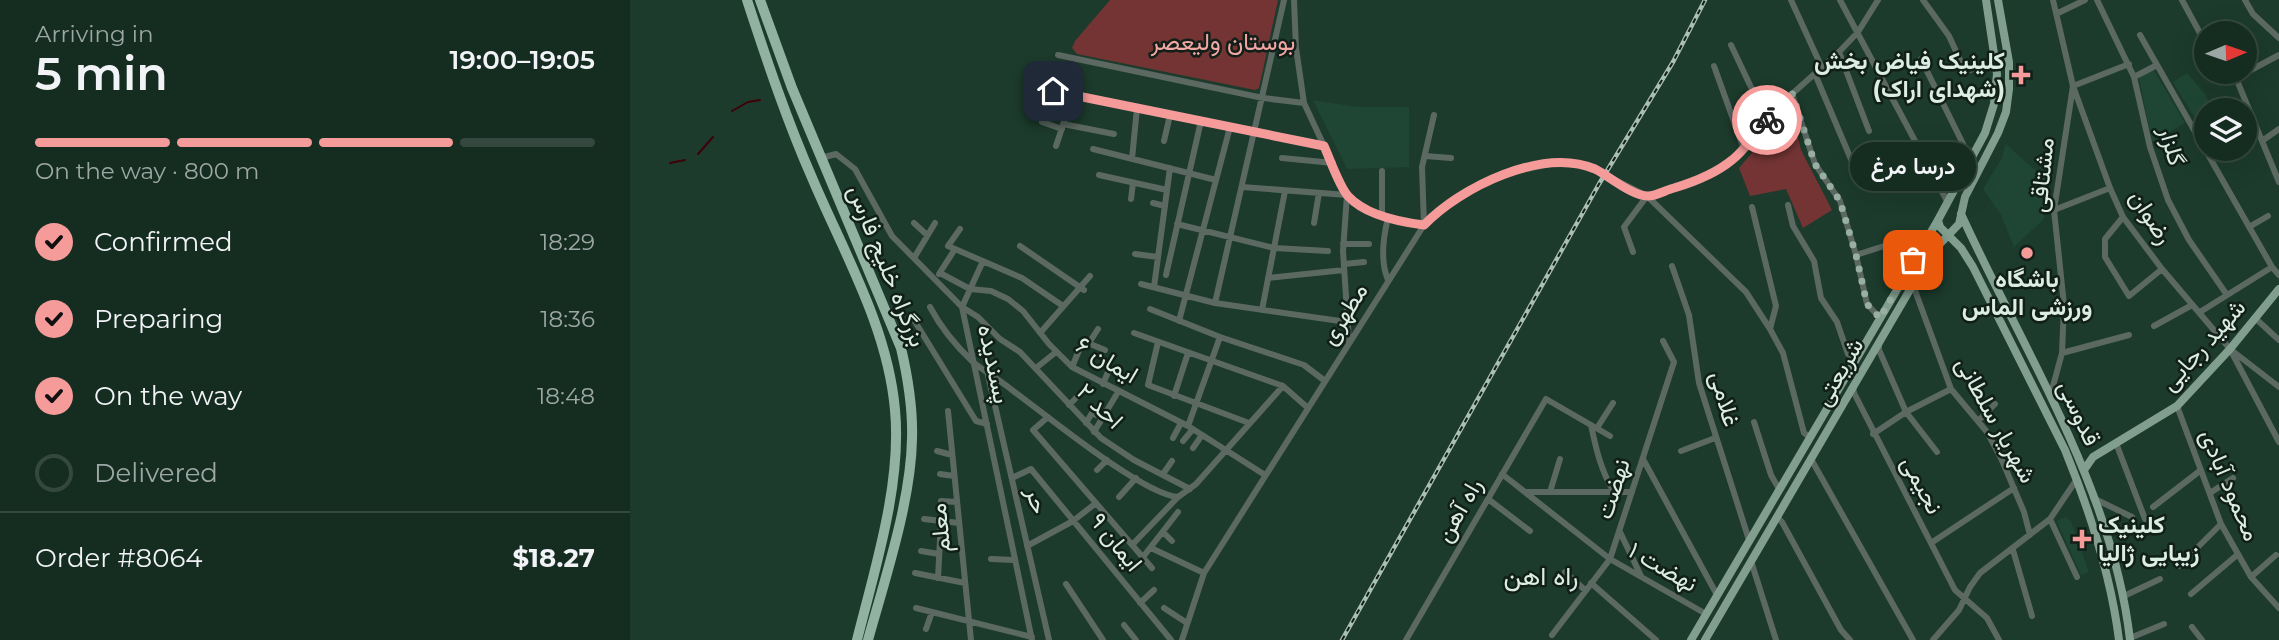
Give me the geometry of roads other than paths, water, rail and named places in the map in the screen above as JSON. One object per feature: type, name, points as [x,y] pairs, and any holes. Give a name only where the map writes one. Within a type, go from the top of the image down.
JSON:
[{"type":"highway","name":"بزرگراه خلیج فارس","points":[[747,0],[790,127],[874,321],[892,382],[896,440],[893,469],[878,555],[857,640]]},
{"type":"highway","name":"بزرگراه خلیج فارس","points":[[760,0],[792,88],[901,348],[908,379],[912,411],[908,482],[868,640]]},
{"type":"main road","name":"شریعتی","points":[[1690,640],[1938,220],[1991,118],[1996,95],[1997,64],[1986,0]]},
{"type":"main road","name":"شریعتی","points":[[1705,640],[1932,252],[1959,224],[1965,197],[2003,122],[2008,101],[2009,62],[1998,0]]},
{"type":"main road","name":"قدوسی","points":[[1961,214],[2078,454],[2124,596],[2130,639]]},
{"type":"main road","name":"قدوسی","points":[[1938,220],[1940,227],[1961,248],[2065,450],[2077,479],[2113,601],[2119,640]]},
{"type":"main road","points":[[1961,248],[1965,239],[1973,239]]},
{"type":"main road","points":[[1923,245],[1931,245],[1932,252]]},
{"type":"main road","name":"شهید رجایی","points":[[2084,470],[2093,457],[2177,406],[2230,349],[2279,289]]},
{"type":"main road","points":[[2078,454],[2093,457]]},
{"type":"street","points":[[1215,303],[1284,0]]},
{"type":"street","points":[[1294,0],[1296,48],[1304,103],[1347,195],[1343,244],[1349,343]]},
{"type":"street","points":[[1791,0],[1822,68]]},
{"type":"street","points":[[1840,0],[1947,201]]},
{"type":"street","points":[[1633,252],[1624,227],[1647,196],[1696,181],[1732,160],[1792,93],[1858,32],[1878,0]]},
{"type":"street","points":[[1923,0],[1949,36],[1965,71],[1997,64]]},
{"type":"street","name":"مشتاقی","points":[[2050,397],[2062,353],[2064,305],[2054,211],[2073,86],[2053,0]]},
{"type":"street","points":[[2057,13],[2085,0]]},
{"type":"street","name":"گلزار","points":[[2097,0],[2134,76],[2150,147],[2168,201],[2189,240],[2227,295]]},
{"type":"street","points":[[2182,0],[2194,22]]},
{"type":"street","points":[[2245,0],[2253,14],[2279,38]]},
{"type":"street","points":[[2140,35],[2279,275]]},
{"type":"street","points":[[1731,45],[1767,121]]},
{"type":"street","points":[[1839,52],[1870,131]]},
{"type":"street","points":[[1058,55],[1263,98],[1304,103]]},
{"type":"street","points":[[2258,64],[2279,55]]},
{"type":"street","points":[[1921,59],[1971,160]]},
{"type":"street","points":[[2073,86],[2129,64]]},
{"type":"street","points":[[2134,76],[2157,65]]},
{"type":"street","points":[[1714,66],[1743,147]]},
{"type":"street","points":[[1815,74],[1861,183]]},
{"type":"street","points":[[2238,84],[2279,182]]},
{"type":"street","name":"رضوان","points":[[2073,86],[2123,216],[2162,269],[2230,349]]},
{"type":"street","points":[[1034,87],[1324,146]]},
{"type":"street","points":[[1792,93],[1811,154],[1840,201],[1867,304],[1880,318]]},
{"type":"street","points":[[1056,146],[1073,95]]},
{"type":"street","points":[[1132,159],[1137,108]]},
{"type":"street","points":[[1164,141],[1170,114]]},
{"type":"street","points":[[1242,187],[1347,195],[1385,217],[1424,225],[1422,167],[1434,115]]},
{"type":"street","points":[[1166,275],[1200,121]]},
{"type":"street","points":[[1042,122],[1114,134]]},
{"type":"street","points":[[1179,321],[1230,127]]},
{"type":"street","points":[[2262,141],[2279,129]]},
{"type":"street","points":[[1093,149],[1216,180]]},
{"type":"street","name":"پسندیده","points":[[821,158],[835,154],[851,164],[891,236],[938,276],[962,307],[1031,636]]},
{"type":"street","points":[[1425,156],[1451,158]]},
{"type":"street","points":[[1283,158],[1333,163]]},
{"type":"street","name":"مطهری","points":[[1182,640],[1203,573],[1424,225],[1453,199],[1483,183],[1523,169],[1556,163],[1582,165],[1647,196],[1746,292],[1783,353],[1804,433],[1810,437]]},
{"type":"street","points":[[1154,287],[1170,168]]},
{"type":"street","points":[[1382,171],[1385,217],[1383,247],[1388,280]]},
{"type":"street","points":[[1099,176],[1167,190]]},
{"type":"street","points":[[1131,199],[1133,183]]},
{"type":"street","points":[[2054,211],[2110,188]]},
{"type":"street","points":[[1262,310],[1284,191]]},
{"type":"street","points":[[1314,223],[1319,193]]},
{"type":"street","points":[[1153,203],[1165,205]]},
{"type":"street","points":[[1788,205],[1793,226],[1814,261],[1821,298],[1837,322],[1848,354],[1855,360]]},
{"type":"street","points":[[1752,207],[1776,306],[1770,329]]},
{"type":"street","points":[[2123,216],[2105,239],[2105,257],[2129,296],[2162,269]]},
{"type":"street","points":[[2249,227],[2268,216]]},
{"type":"street","points":[[914,223],[928,235]]},
{"type":"street","points":[[914,258],[935,223]]},
{"type":"street","points":[[1177,224],[1274,248],[1328,251]]},
{"type":"street","points":[[938,276],[960,229]]},
{"type":"street","points":[[1343,244],[1369,244]]},
{"type":"street","points":[[1020,246],[1082,289]]},
{"type":"street","points":[[1856,255],[1884,246]]},
{"type":"street","points":[[951,248],[1022,278],[1063,306]]},
{"type":"street","points":[[1135,254],[1158,257]]},
{"type":"street","points":[[962,307],[983,261]]},
{"type":"street","points":[[1268,278],[1364,262]]},
{"type":"street","name":"غلامی","points":[[1672,266],[1689,315],[1699,383],[1749,540]]},
{"type":"street","points":[[2200,312],[2272,267]]},
{"type":"street","name":"ایمان ۶","points":[[938,276],[970,289],[991,291],[1008,299],[1023,311],[1056,352],[1072,367],[1187,426],[1265,475]]},
{"type":"street","points":[[1040,333],[1082,289],[1090,276]]},
{"type":"street","points":[[1141,284],[1215,303],[1347,322]]},
{"type":"street","name":"شهریار سلطانی","points":[[1913,285],[1951,389],[1978,421],[2001,458],[2024,512],[2030,535]]},
{"type":"street","points":[[2154,326],[2192,304]]},
{"type":"street","points":[[930,307],[953,342],[975,363],[1107,460],[1169,496],[1178,497]]},
{"type":"street","name":"احد ۲","points":[[962,307],[1020,352],[1094,432],[1134,460],[1190,489]]},
{"type":"street","points":[[1150,309],[1220,337],[1304,365],[1325,381]]},
{"type":"street","points":[[2255,318],[2279,340]]},
{"type":"street","points":[[914,320],[976,421],[987,424]]},
{"type":"street","points":[[1089,343],[1098,329]]},
{"type":"street","points":[[1134,333],[1283,386],[1308,408]]},
{"type":"street","points":[[2062,353],[2129,335]]},
{"type":"street","points":[[1183,441],[1220,337]]},
{"type":"street","points":[[1072,367],[1083,341],[1105,350]]},
{"type":"street","name":"نهضت","points":[[1552,635],[1610,559],[1674,362],[1663,341]]},
{"type":"street","points":[[1158,342],[1149,385],[1249,423]]},
{"type":"street","points":[[1879,343],[1879,350],[1906,412],[1937,452]]},
{"type":"street","points":[[2230,349],[2279,387]]},
{"type":"street","points":[[2230,349],[2279,442]]},
{"type":"street","points":[[1036,368],[1056,352]]},
{"type":"street","points":[[1174,396],[1188,353]]},
{"type":"street","name":"حر","points":[[987,371],[1049,640]]},
{"type":"street","points":[[1104,384],[1108,372]]},
{"type":"street","points":[[2270,380],[2279,378]]},
{"type":"street","points":[[1132,545],[1178,497],[1190,489],[1283,386]]},
{"type":"street","name":"نجیمی","points":[[1853,387],[1873,434],[1955,590],[1987,618],[1999,640]]},
{"type":"street","points":[[1873,434],[1906,412],[1951,389]]},
{"type":"street","points":[[1094,432],[1118,392]]},
{"type":"street","points":[[1069,405],[1078,396]]},
{"type":"street","name":"راه آهن","points":[[1406,640],[1546,399],[1594,427]]},
{"type":"street","points":[[1613,403],[1594,427],[1598,457],[1606,480],[1614,492]]},
{"type":"street","points":[[1978,421],[1995,404]]},
{"type":"street","name":"محمود آبادی","points":[[2177,406],[2221,524],[2250,577],[2279,608]]},
{"type":"street","name":"معلم","points":[[948,411],[971,640]]},
{"type":"street","points":[[1086,423],[1092,413],[1096,415]]},
{"type":"street","points":[[1048,417],[1032,430],[1152,568]]},
{"type":"street","points":[[1754,422],[1771,475],[1779,489]]},
{"type":"street","points":[[1173,438],[1187,426]]},
{"type":"street","points":[[1594,427],[1610,436]]},
{"type":"street","points":[[1193,448],[1202,435]]},
{"type":"street","points":[[1681,451],[1715,438]]},
{"type":"street","points":[[2116,443],[2145,519]]},
{"type":"street","points":[[937,451],[952,455]]},
{"type":"street","points":[[1550,492],[1560,458]]},
{"type":"street","points":[[1643,459],[1717,595]]},
{"type":"street","points":[[1811,459],[1913,640]]},
{"type":"street","points":[[1097,470],[1107,460]]},
{"type":"street","points":[[1163,474],[1172,461]]},
{"type":"street","name":"ایمان ۹","points":[[1012,478],[1031,469],[1171,640]]},
{"type":"street","points":[[2153,507],[2201,470]]},
{"type":"street","points":[[940,474],[954,476]]},
{"type":"street","name":"نهضت ۱","points":[[1502,474],[1610,559],[1706,614]]},
{"type":"street","points":[[1119,497],[1136,478]]},
{"type":"street","points":[[2210,493],[2234,478]]},
{"type":"street","points":[[1933,640],[1959,610],[1980,573],[2050,519],[2077,479]]},
{"type":"street","points":[[1931,542],[2014,488]]},
{"type":"street","points":[[1525,492],[1632,492]]},
{"type":"street","points":[[2093,498],[2132,517]]},
{"type":"street","points":[[1488,499],[1530,531]]},
{"type":"street","points":[[941,501],[957,502]]},
{"type":"street","points":[[1027,546],[1073,521],[1096,503]]},
{"type":"street","points":[[1143,557],[1178,512]]},
{"type":"street","points":[[1777,517],[1841,630],[1850,640]]},
{"type":"street","points":[[2050,519],[2077,577]]},
{"type":"street","points":[[924,520],[959,523]]},
{"type":"street","points":[[938,578],[941,521]]},
{"type":"street","points":[[1023,528],[1032,523]]},
{"type":"street","points":[[2179,566],[2221,524]]},
{"type":"street","points":[[1619,531],[1642,577]]},
{"type":"street","points":[[1163,532],[1172,541]]},
{"type":"street","points":[[1151,548],[1203,573]]},
{"type":"street","points":[[2013,550],[2032,616]]},
{"type":"street","points":[[921,551],[939,555]]},
{"type":"street","points":[[2191,594],[2237,555]]},
{"type":"street","points":[[2250,577],[2276,555]]},
{"type":"street","points":[[991,559],[1014,561]]},
{"type":"street","points":[[1751,561],[1776,640]]},
{"type":"street","points":[[1564,572],[1585,590]]},
{"type":"street","points":[[915,573],[965,583]]},
{"type":"street","points":[[1018,580],[1034,576]]},
{"type":"street","points":[[2124,596],[2160,579]]},
{"type":"street","points":[[1591,583],[1656,640]]},
{"type":"street","points":[[1066,584],[1103,640]]},
{"type":"street","points":[[1140,603],[1154,590]]},
{"type":"street","points":[[916,608],[1031,636],[1045,624]]},
{"type":"street","points":[[1164,608],[1187,623]]},
{"type":"street","points":[[926,629],[932,612]]},
{"type":"street","points":[[2130,639],[2164,624]]},
{"type":"street","points":[[1125,625],[1134,638],[1125,640]]},
{"type":"street","points":[[2192,626],[2202,640]]},
{"type":"waterway","points":[[732,111],[748,102],[760,100]]},
{"type":"waterway","points":[[698,154],[713,137]]},
{"type":"waterway","points":[[670,163],[685,160]]},
{"type":"railway","points":[[1342,640],[1599,184],[1673,62],[1705,0]]},
{"type":"place","name":"کلینیک فیاض بخش (شهدای اراک)","points":[[2021,75]]},
{"type":"place","name":"باشگاه ورزشی الماس","points":[[2027,253]]},
{"type":"place","name":"درسا مرغ","points":[[1913,260]]},
{"type":"place","name":"کلینیک زیبایی ژالیا","points":[[2082,539]]},
{"type":"district","name":"راه اهن","points":[[1541,576]]},
{"type":"park label","name":"بوستان ولیعصر","points":[[1223,42]]}]
